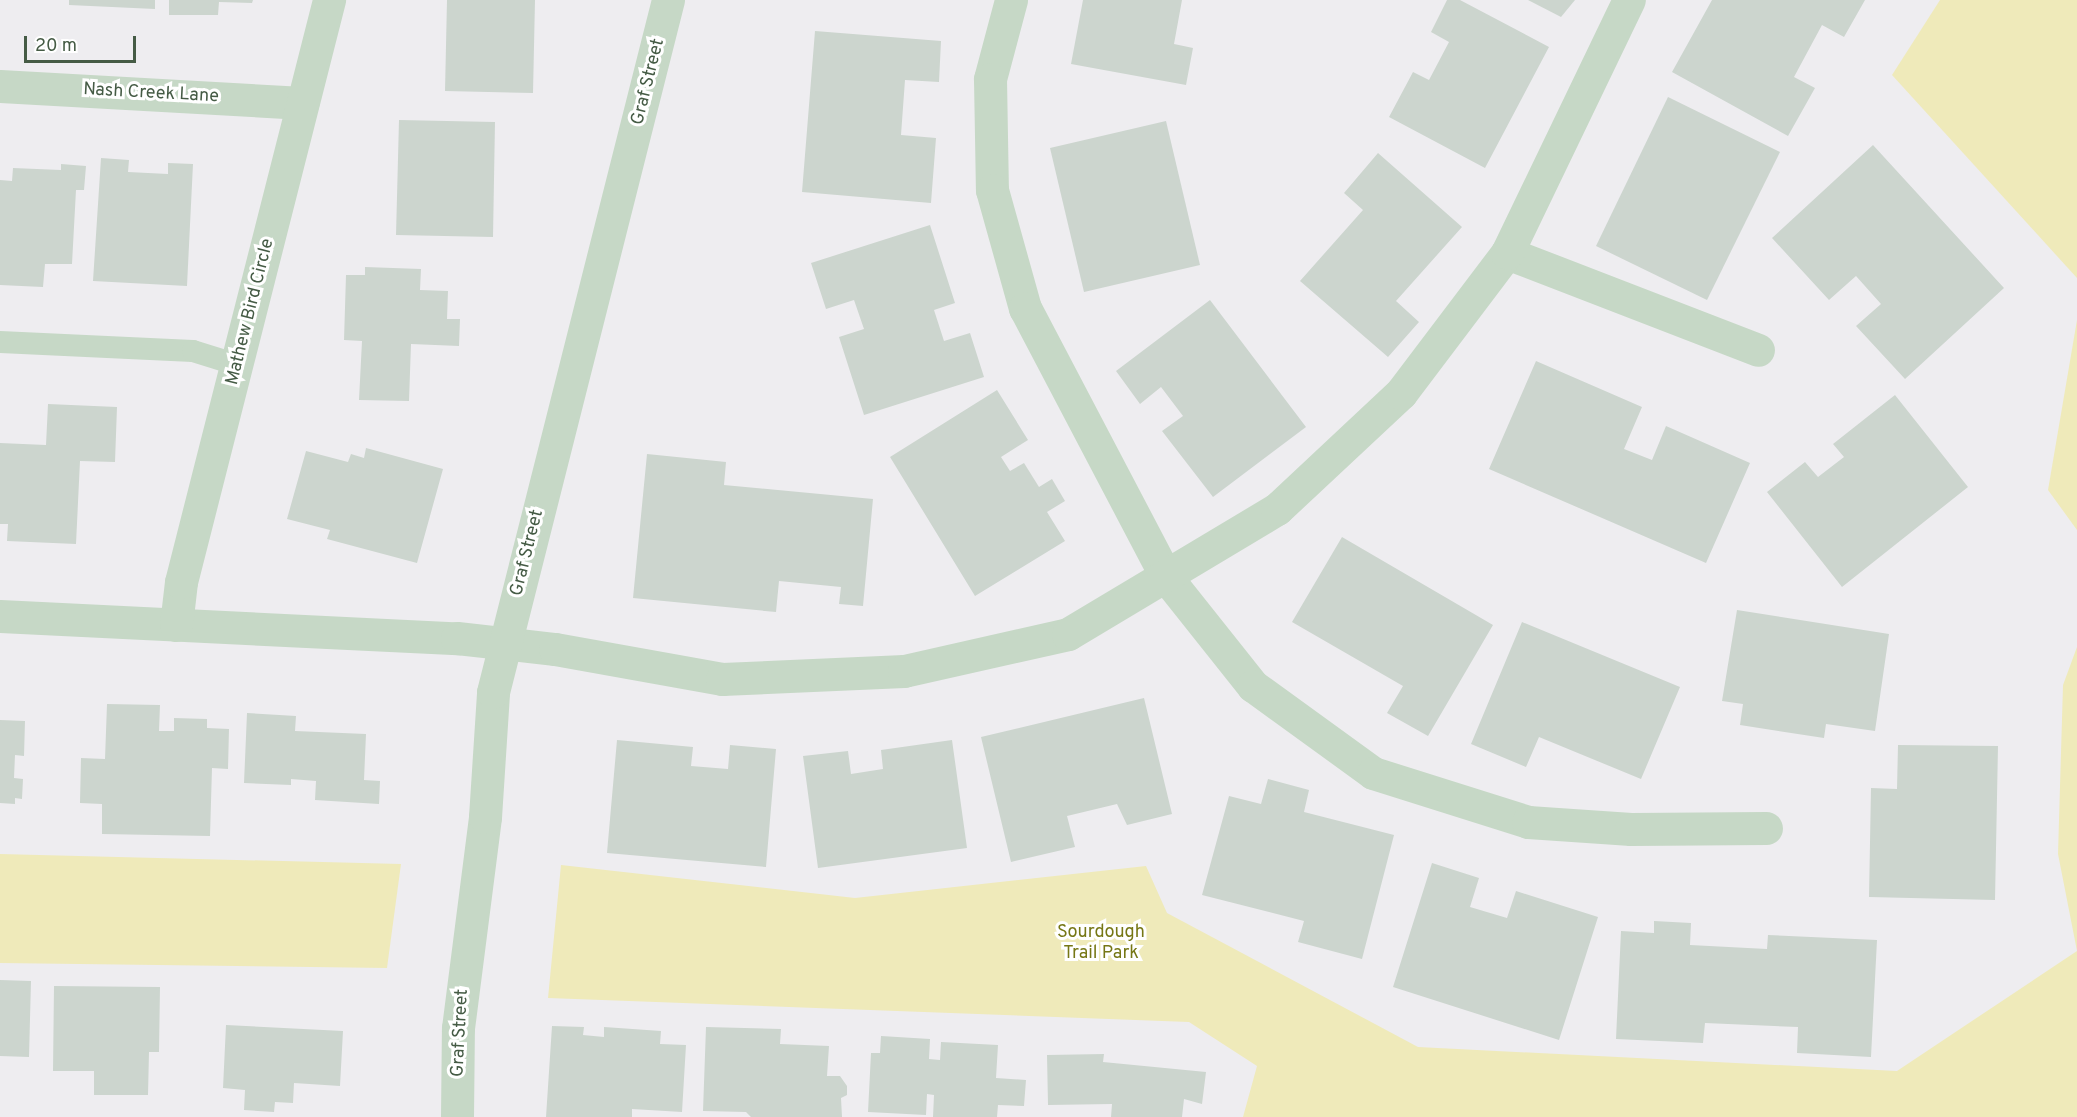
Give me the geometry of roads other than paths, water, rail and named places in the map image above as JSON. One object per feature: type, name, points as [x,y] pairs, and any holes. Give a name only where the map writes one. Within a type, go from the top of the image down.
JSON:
[{"type":"street","name":"Mathew Bird Circle","points":[[176,625],[182,582],[329,0]]},
{"type":"street","name":"Graf Street","points":[[457,1117],[458,1028],[485,817],[493,692],[668,0]]},
{"type":"street","points":[[1011,0],[990,79],[992,190],[1025,308],[1167,578],[1253,686],[1374,773],[1528,822],[1631,829],[1766,828]]},
{"type":"street","points":[[0,615],[505,643],[722,679],[904,671],[1068,634],[1167,578],[1277,509],[1401,393],[1507,253],[1629,0]]},
{"type":"street","name":"Nash Creek Lane","points":[[0,87],[303,103]]},
{"type":"street","points":[[1507,253],[1758,350]]},
{"type":"lane","points":[[0,342],[193,351],[238,365]]},
{"type":"park label","name":"Sourdough Trail Park","points":[[1101,944]]}]
